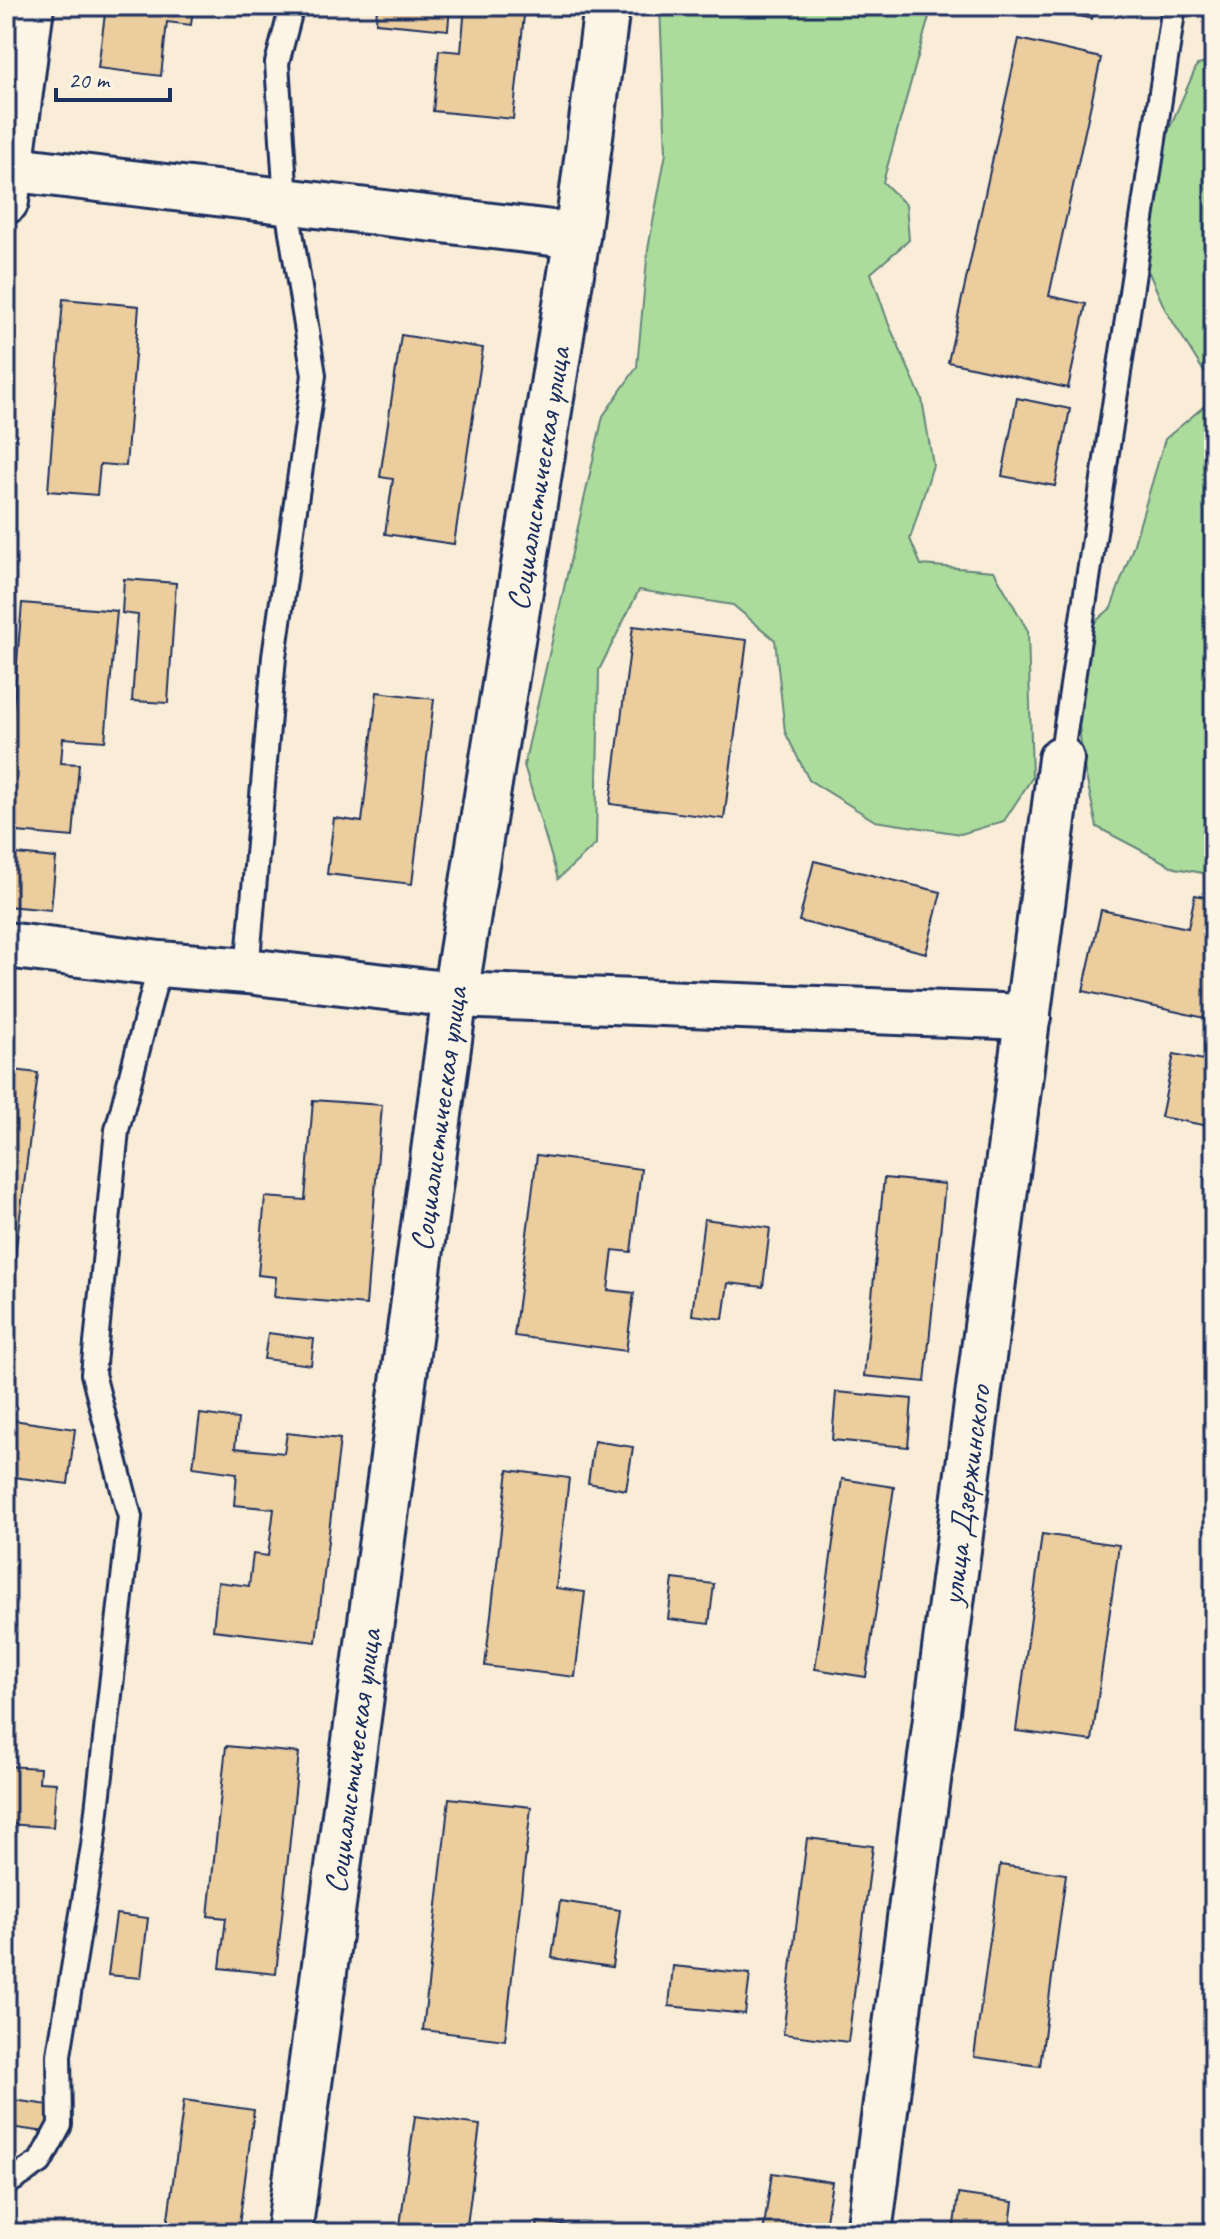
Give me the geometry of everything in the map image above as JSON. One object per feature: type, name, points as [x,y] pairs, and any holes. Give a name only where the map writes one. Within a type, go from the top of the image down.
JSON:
[{"type":"street","points":[[31,6],[7,179],[286,201],[577,236]]},
{"type":"street","name":"Социалистическая улица","points":[[289,2233],[455,995],[577,236],[607,6]]},
{"type":"street","name":"улица Дзержинского","points":[[869,2233],[1061,759]]},
{"type":"street","points":[[6,945],[455,995],[1028,1017]]},
{"type":"lane","points":[[247,971],[274,657],[314,375],[286,201],[277,63],[292,6]]},
{"type":"lane","points":[[1061,759],[1174,6]]},
{"type":"lane","points":[[6,2184],[40,2162],[60,2125],[59,2055],[93,1846],[130,1517],[93,1374],[117,1130],[160,964]]},
{"type":"green space","points":[[660,6],[932,6],[883,182],[906,205],[909,240],[871,273],[889,325],[922,399],[933,465],[910,539],[921,565],[994,571],[1028,631],[1032,778],[1004,821],[961,834],[875,821],[809,780],[785,732],[775,640],[733,605],[639,590],[599,670],[596,844],[558,879],[524,765],[603,416],[637,367],[648,249],[666,153]]},
{"type":"green space","points":[[1214,61],[1214,388],[1165,309],[1138,248],[1149,175],[1197,65]]},
{"type":"green space","points":[[1214,398],[1214,875],[1175,868],[1097,827],[1082,758],[1072,642],[1111,608],[1165,439]]},
{"type":"building","points":[[106,6],[193,6],[191,25],[167,22],[161,76],[98,68]]},
{"type":"building","points":[[377,6],[450,6],[448,30],[376,23]]},
{"type":"building","points":[[465,6],[525,6],[513,119],[433,111],[439,50],[461,52]]},
{"type":"building","points":[[1039,6],[1095,6],[1092,19]]},
{"type":"building","points":[[1019,39],[1101,58],[1049,296],[1086,304],[1068,388],[948,362]]},
{"type":"building","points":[[63,299],[139,306],[126,466],[100,464],[97,495],[48,491]]},
{"type":"building","points":[[401,335],[483,348],[454,544],[385,534],[393,479],[380,477]]},
{"type":"building","points":[[1017,398],[1070,409],[1055,486],[1002,476]]},
{"type":"building","points":[[124,579],[176,583],[168,703],[132,701],[138,615],[122,613]]},
{"type":"building","points":[[22,603],[117,611],[105,741],[63,738],[61,763],[79,764],[73,837],[6,831],[6,790]]},
{"type":"building","points":[[633,626],[747,640],[724,819],[610,804]]},
{"type":"building","points":[[377,692],[434,699],[412,884],[327,874],[334,818],[362,822]]},
{"type":"building","points":[[6,853],[56,858],[51,910],[6,906]]},
{"type":"building","points":[[814,861],[941,892],[926,953],[799,921]]},
{"type":"building","points":[[1195,895],[1214,899],[1214,1020],[1083,991],[1101,910],[1188,928]]},
{"type":"building","points":[[1174,1054],[1214,1062],[1214,1127],[1161,1117]]},
{"type":"building","points":[[6,1069],[38,1073],[14,1264],[6,1263]]},
{"type":"building","points":[[313,1100],[382,1105],[366,1305],[274,1297],[276,1277],[258,1275],[265,1197],[305,1200]]},
{"type":"building","points":[[537,1155],[641,1169],[631,1252],[613,1250],[608,1290],[634,1293],[626,1351],[514,1336]]},
{"type":"building","points":[[884,1178],[945,1184],[925,1382],[864,1376]]},
{"type":"building","points":[[704,1219],[770,1228],[763,1287],[728,1283],[723,1319],[692,1315]]},
{"type":"building","points":[[268,1333],[314,1339],[311,1365],[264,1359]]},
{"type":"building","points":[[836,1392],[912,1399],[908,1447],[832,1440]]},
{"type":"building","points":[[200,1414],[238,1419],[235,1448],[284,1453],[287,1433],[340,1439],[316,1642],[213,1630],[218,1582],[249,1586],[253,1554],[268,1556],[274,1509],[234,1505],[237,1473],[193,1467]]},
{"type":"building","points":[[6,1419],[75,1429],[68,1484],[6,1476]]},
{"type":"building","points":[[594,1441],[633,1447],[626,1490],[588,1483]]},
{"type":"building","points":[[508,1470],[569,1478],[556,1588],[585,1592],[575,1677],[485,1666]]},
{"type":"building","points":[[842,1479],[894,1487],[866,1677],[815,1669]]},
{"type":"building","points":[[1042,1534],[1119,1545],[1092,1741],[1016,1731]]},
{"type":"building","points":[[673,1579],[714,1584],[709,1624],[668,1619]]},
{"type":"building","points":[[226,1746],[299,1753],[276,1974],[220,1968],[226,1918],[208,1916]]},
{"type":"building","points":[[6,1766],[40,1768],[39,1782],[56,1783],[53,1827],[6,1824]]},
{"type":"building","points":[[449,1798],[531,1807],[505,2040],[423,2030]]},
{"type":"building","points":[[807,1838],[873,1846],[848,2042],[783,2034]]},
{"type":"building","points":[[1000,1865],[1066,1874],[1040,2066],[974,2057]]},
{"type":"building","points":[[560,1901],[620,1910],[612,1967],[552,1958]]},
{"type":"building","points":[[116,1914],[148,1918],[141,1978],[108,1975]]},
{"type":"building","points":[[673,1966],[750,1974],[745,2014],[669,2006]]},
{"type":"building","points":[[13,2100],[49,2105],[46,2132],[9,2127]]},
{"type":"building","points":[[184,2100],[254,2110],[238,2233],[166,2233]]},
{"type":"building","points":[[415,2116],[480,2125],[466,2233],[399,2233]]},
{"type":"building","points":[[772,2173],[832,2182],[824,2233],[763,2233]]},
{"type":"building","points":[[958,2194],[1013,2202],[1009,2233],[953,2233]]},
{"type":"building","points":[[538,2222],[570,2226],[569,2233],[536,2233]]}]
